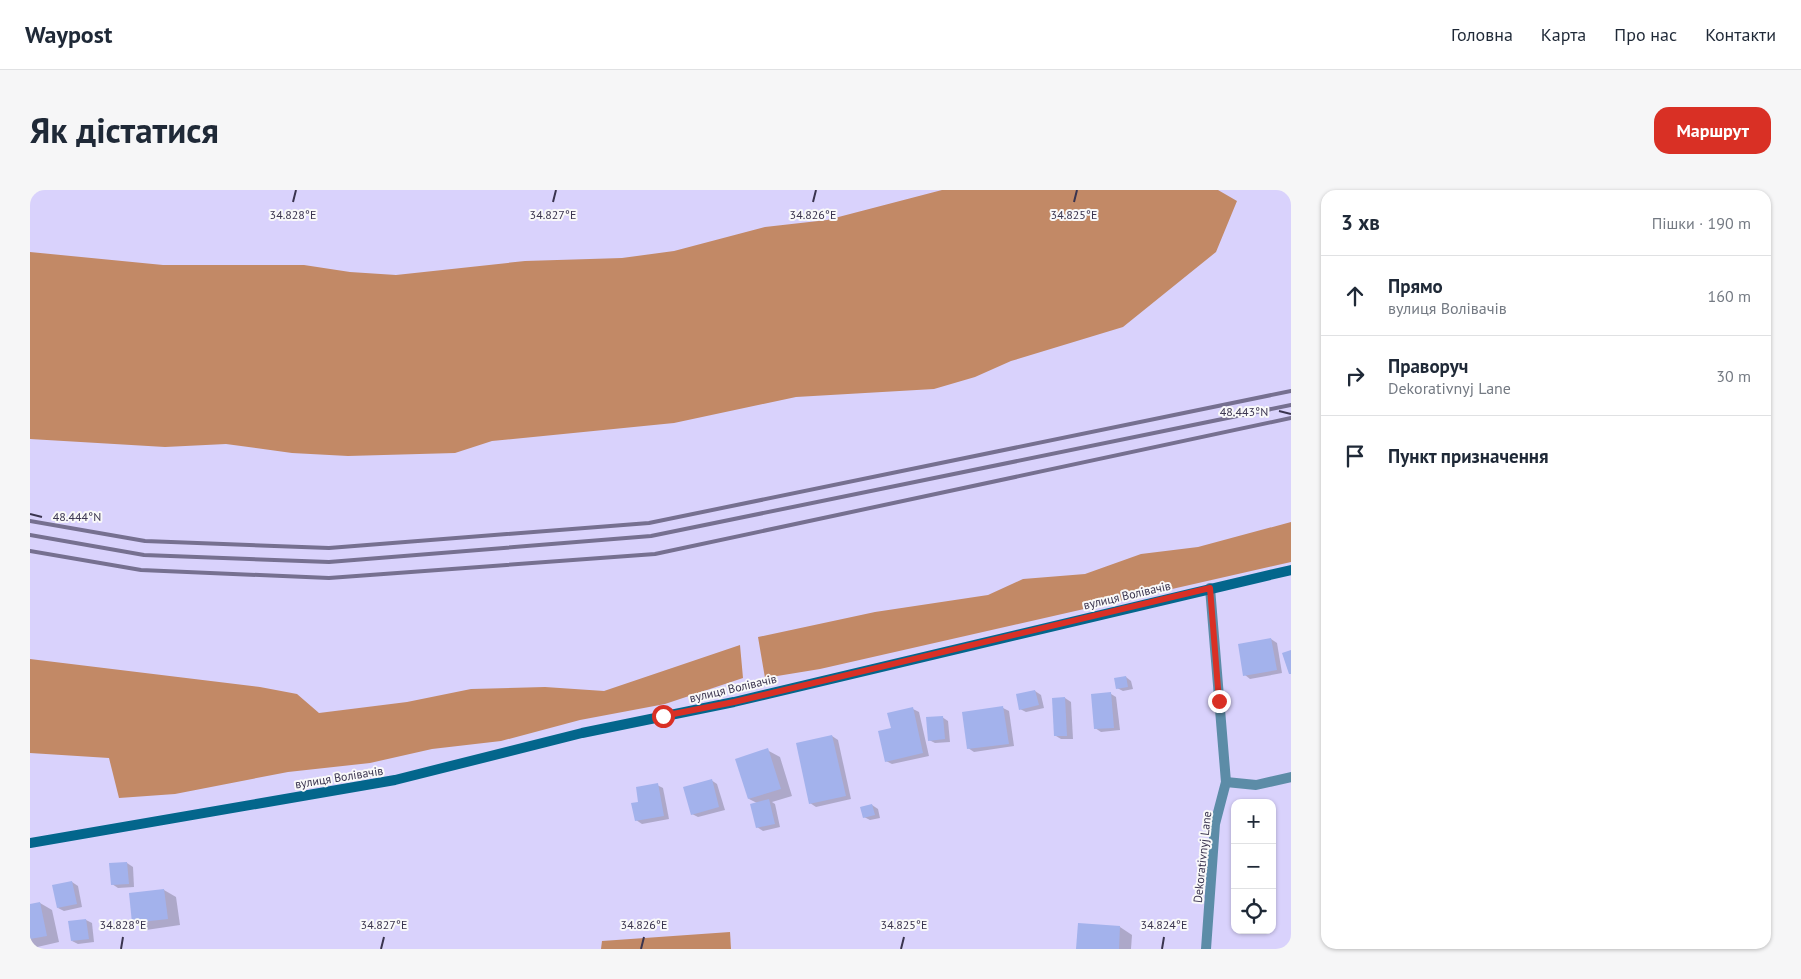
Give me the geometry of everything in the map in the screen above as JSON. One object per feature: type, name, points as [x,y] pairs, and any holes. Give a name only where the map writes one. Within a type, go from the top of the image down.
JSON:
[{"type":"street","name":"вулиця Волівачів","points":[[30,843],[395,780],[582,733],[734,702],[1291,570]]},
{"type":"street","name":"Dekorativnyj Lane","points":[[1206,949],[1215,824],[1226,782],[1210,588]]},
{"type":"street","points":[[1226,782],[1256,785],[1291,777]]},
{"type":"shaded area","points":[[942,190],[1218,190],[1237,201],[1216,252],[1123,327],[1011,361],[975,377],[934,389],[796,397],[674,423],[492,441],[455,453],[348,456],[292,453],[226,444],[165,447],[30,439],[30,252],[163,265],[304,265],[350,272],[396,275],[525,261],[622,258],[674,251],[765,227],[827,220]]},
{"type":"shaded area","points":[[1291,522],[1291,562],[820,669],[765,678],[758,637],[875,612],[988,595],[1023,579],[1085,574],[1141,554],[1198,547]]},
{"type":"shaded area","points":[[740,645],[743,678],[665,704],[580,720],[501,741],[432,749],[370,763],[288,772],[175,794],[119,798],[109,758],[30,753],[30,659],[260,687],[297,694],[319,713],[407,702],[471,689],[545,687],[604,691]]},
{"type":"shaded area","points":[[730,932],[731,949],[601,949],[602,941]]},
{"type":"building","points":[[1271,638],[1277,670],[1243,676],[1238,644]]},
{"type":"building","points":[[1291,650],[1291,674],[1289,674],[1282,653]]},
{"type":"building","points":[[1126,676],[1128,687],[1116,689],[1114,678]]},
{"type":"building","points":[[1035,690],[1039,705],[1019,710],[1016,694]]},
{"type":"building","points":[[1111,692],[1114,728],[1094,729],[1091,694]]},
{"type":"building","points":[[1065,697],[1067,736],[1054,736],[1052,698]]},
{"type":"building","points":[[1003,706],[1009,744],[967,749],[962,712]]},
{"type":"building","points":[[913,707],[923,753],[885,762],[878,731],[891,728],[887,713]]},
{"type":"building","points":[[943,716],[945,739],[928,741],[926,717]]},
{"type":"building","points":[[832,735],[846,796],[809,804],[796,743]]},
{"type":"building","points":[[768,748],[781,789],[748,799],[735,759]]},
{"type":"building","points":[[712,779],[719,807],[691,815],[683,787]]},
{"type":"building","points":[[658,783],[664,816],[635,821],[631,803],[638,802],[636,787]]},
{"type":"building","points":[[769,799],[775,824],[756,828],[750,804]]},
{"type":"building","points":[[872,804],[875,815],[863,818],[860,807]]},
{"type":"building","points":[[127,862],[129,884],[111,885],[109,863]]},
{"type":"building","points":[[72,881],[77,904],[57,908],[52,885]]},
{"type":"building","points":[[164,889],[168,919],[132,923],[129,893]]},
{"type":"building","points":[[40,902],[47,936],[30,939],[30,904]]},
{"type":"building","points":[[86,919],[89,939],[71,941],[68,921]]},
{"type":"building","points":[[1078,923],[1120,926],[1119,949],[1076,949]]},
{"type":"railway","points":[[30,521],[145,541],[329,548],[649,523],[1291,391]]},
{"type":"railway","points":[[30,535],[144,555],[329,562],[651,536],[1291,405]]},
{"type":"railway","points":[[30,551],[141,570],[329,578],[655,554],[1291,418]]},
{"type":"route","points":[[663,716],[734,702],[1210,588],[1219,701]]}]
